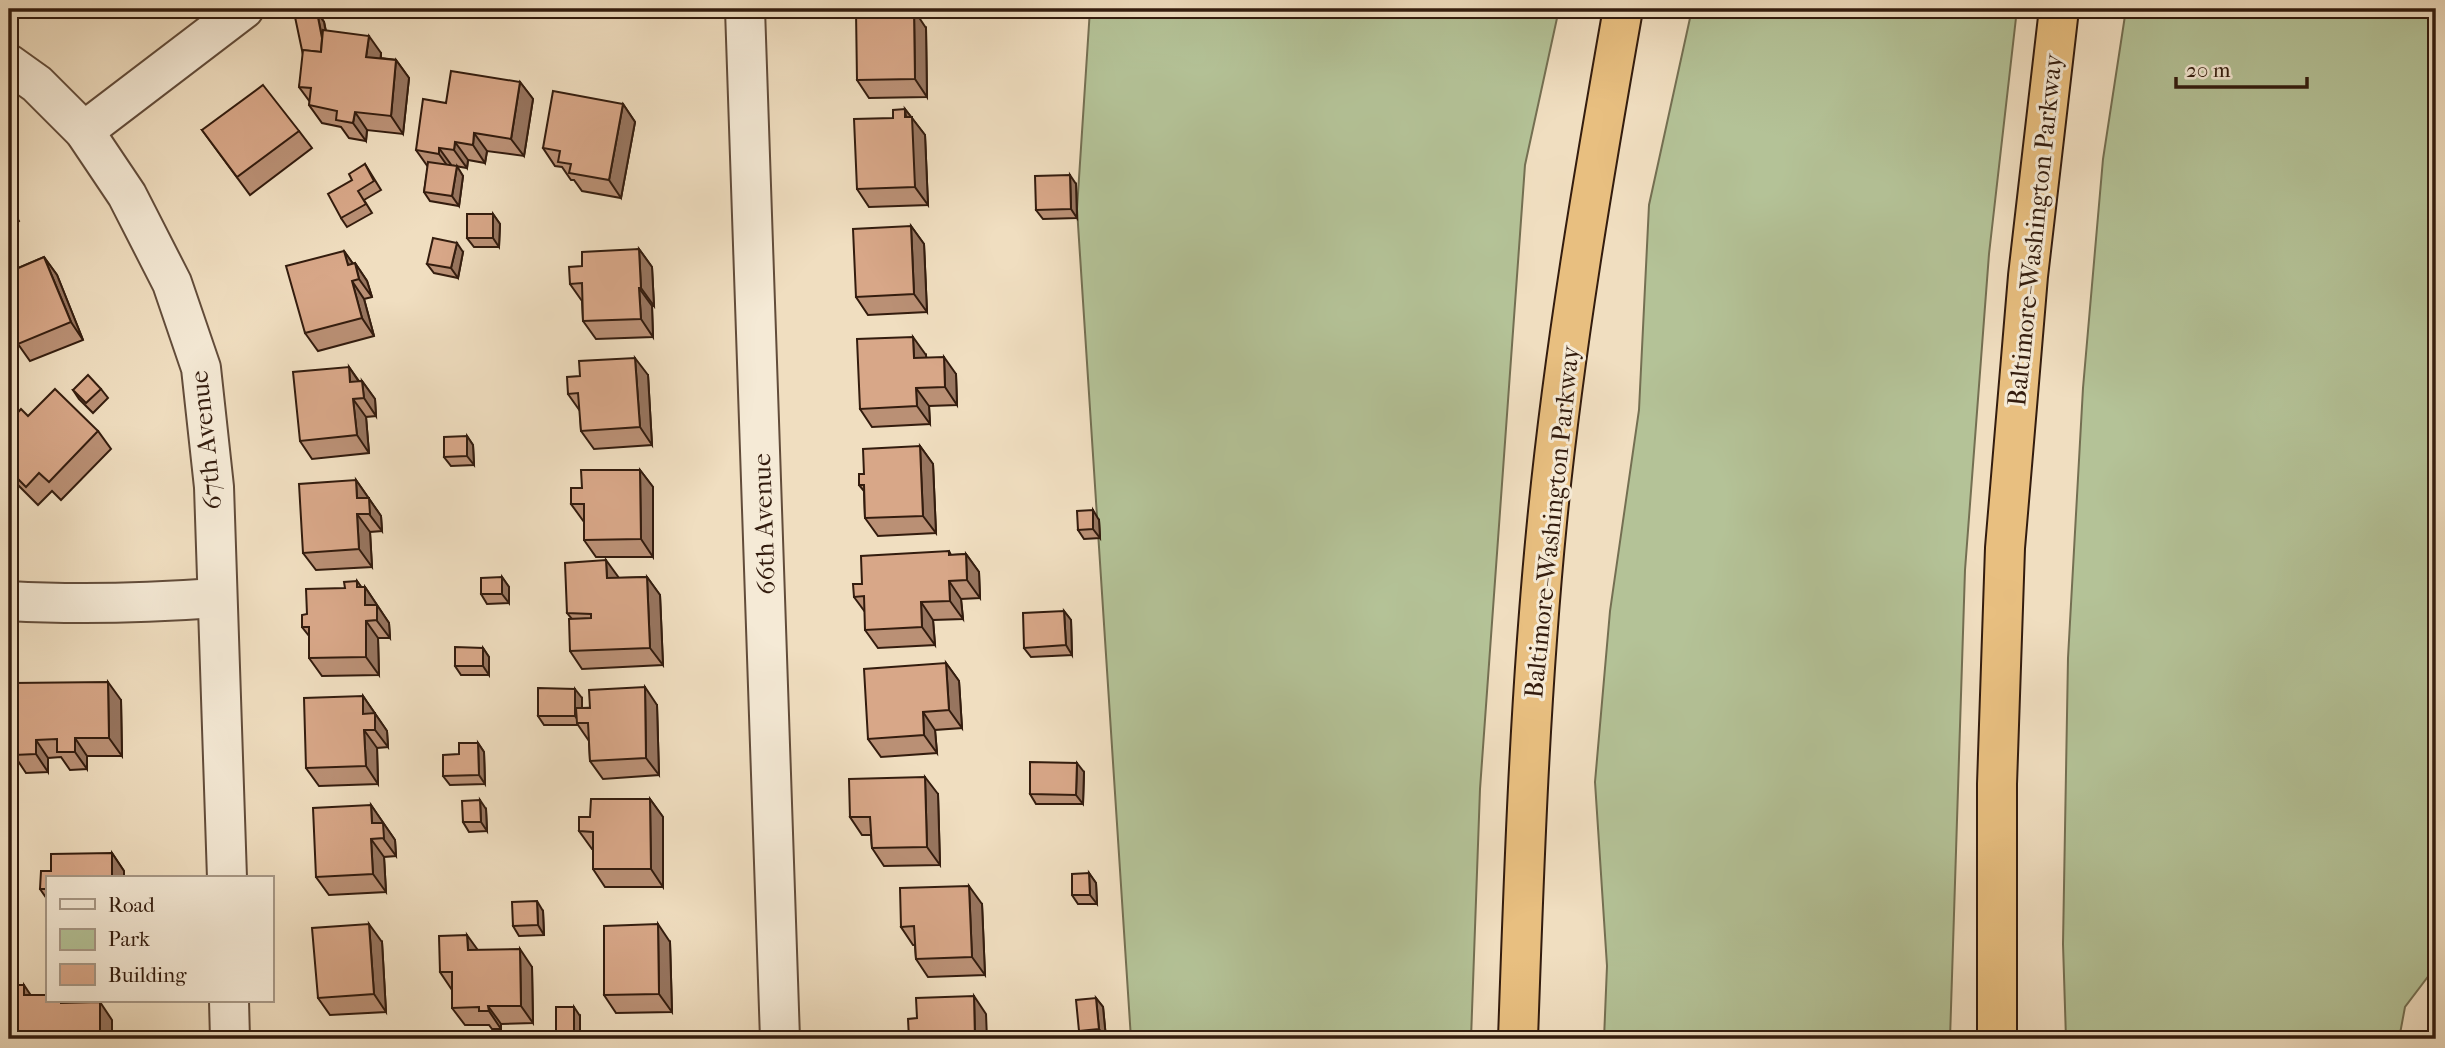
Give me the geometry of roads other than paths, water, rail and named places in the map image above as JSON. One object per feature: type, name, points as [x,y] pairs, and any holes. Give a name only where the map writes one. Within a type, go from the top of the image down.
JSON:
[{"type":"highway","name":"Baltimore-Washington Parkway","points":[[1518,1039],[1528,768],[1547,520],[1584,228],[1623,9]]},
{"type":"highway","name":"Baltimore-Washington Parkway","points":[[1997,1039],[1997,784],[2005,548],[2028,276],[2059,9]]},
{"type":"street","points":[[84,131],[244,9]]},
{"type":"street","name":"66th Avenue","points":[[745,9],[780,1039]]},
{"type":"street","name":"67th Avenue","points":[[9,64],[37,84],[84,131],[127,195],[172,283],[201,368],[214,487],[227,876]]},
{"type":"street","points":[[9,601],[64,605],[216,598]]},
{"type":"street","points":[[229,1002],[230,1039]]}]
